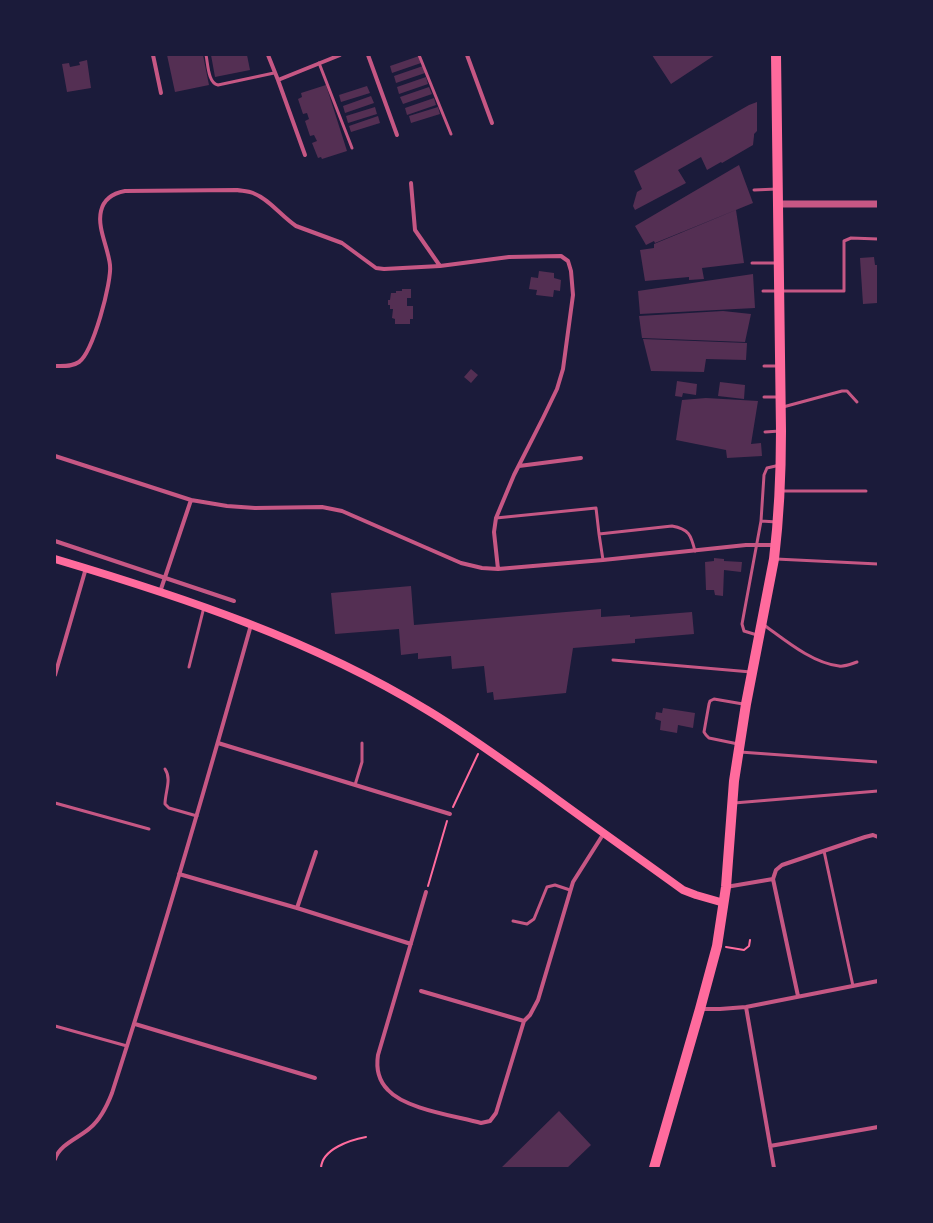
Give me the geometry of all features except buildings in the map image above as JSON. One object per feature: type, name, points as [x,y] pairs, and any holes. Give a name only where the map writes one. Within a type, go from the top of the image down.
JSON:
[{"type":"main road","points":[[654,1168],[717,946],[726,887],[732,804],[739,748],[774,559],[778,522],[781,465],[776,55]]},
{"type":"main road","points":[[55,559],[204,607],[311,650],[365,675],[427,710],[482,745],[683,890],[724,903]]},
{"type":"street","points":[[153,55],[161,93]]},
{"type":"street","points":[[268,55],[305,155]]},
{"type":"street","points":[[278,80],[340,55]]},
{"type":"street","points":[[368,55],[397,135]]},
{"type":"street","points":[[467,55],[492,123]]},
{"type":"street","points":[[411,183],[415,230],[440,266]]},
{"type":"street","points":[[55,366],[75,364],[80,361],[84,356],[98,325],[110,276],[110,265],[100,221],[101,210],[109,197],[116,193],[125,191],[237,190],[253,193],[264,200],[289,222],[342,243],[376,268],[384,270],[440,266],[509,257],[561,256],[568,261],[571,271],[573,295],[563,369],[557,389],[544,418],[514,475],[496,518],[494,532],[498,569]]},
{"type":"street","points":[[778,204],[878,204]]},
{"type":"street","points":[[55,456],[191,500],[227,506],[255,508],[322,507],[342,511],[461,563],[482,568],[498,569],[603,560],[756,544],[775,546]]},
{"type":"street","points":[[519,466],[581,458]]},
{"type":"street","points":[[160,592],[191,500]]},
{"type":"street","points":[[55,541],[234,601]]},
{"type":"street","points":[[55,675],[86,568]]},
{"type":"street","points":[[55,1157],[57,1150],[91,1128],[102,1114],[112,1093],[135,1024],[197,816],[251,625]]},
{"type":"street","points":[[218,743],[450,814]]},
{"type":"street","points":[[426,892],[378,1055],[378,1072],[382,1082],[388,1090],[397,1097],[409,1103],[481,1123],[490,1121],[496,1113],[524,1021],[538,1000],[573,882],[604,833]]},
{"type":"street","points":[[798,996],[773,879],[776,870],[782,865],[865,837],[873,835],[878,837]]},
{"type":"street","points":[[297,908],[316,852]]},
{"type":"street","points":[[179,874],[297,908],[411,944]]},
{"type":"street","points":[[726,887],[773,879]]},
{"type":"street","points":[[700,1009],[720,1010],[746,1007],[878,982]]},
{"type":"street","points":[[421,991],[524,1021]]},
{"type":"street","points":[[746,1007],[774,1168]]},
{"type":"street","points":[[135,1024],[315,1078]]},
{"type":"street","points":[[770,1146],[878,1127]]},
{"type":"lane","points":[[206,55],[211,81],[214,84],[218,85],[274,73]]},
{"type":"lane","points":[[419,55],[451,134]]},
{"type":"lane","points":[[319,63],[352,148]]},
{"type":"lane","points":[[754,190],[778,189]]},
{"type":"lane","points":[[763,291],[844,291],[844,241],[851,238],[878,239]]},
{"type":"lane","points":[[752,263],[779,263]]},
{"type":"lane","points":[[764,366],[780,366]]},
{"type":"lane","points":[[781,408],[842,391],[847,391],[857,402]]},
{"type":"lane","points":[[764,397],[781,396]]},
{"type":"lane","points":[[765,432],[781,431]]},
{"type":"lane","points":[[759,636],[744,631],[742,624],[761,521],[764,475],[767,468],[781,465]]},
{"type":"lane","points":[[780,491],[866,491]]},
{"type":"lane","points":[[496,518],[596,508],[603,560]]},
{"type":"lane","points":[[761,521],[778,522]]},
{"type":"lane","points":[[599,534],[672,526],[681,527],[688,532],[693,542],[695,551]]},
{"type":"lane","points":[[774,559],[878,564]]},
{"type":"lane","points":[[189,667],[204,607]]},
{"type":"lane","points":[[761,623],[819,661],[840,666],[857,662]]},
{"type":"lane","points":[[613,660],[752,672]]},
{"type":"lane","points":[[746,704],[714,700],[710,701],[704,732],[706,735],[709,738],[739,748],[878,762]]},
{"type":"lane","points":[[355,785],[362,762],[362,743]]},
{"type":"lane","points":[[165,769],[168,774],[168,780],[165,804],[169,808],[197,816]]},
{"type":"lane","points":[[732,804],[878,791]]},
{"type":"lane","points":[[55,803],[149,829]]},
{"type":"lane","points":[[824,851],[853,986]]},
{"type":"lane","points":[[513,921],[527,924],[534,919],[548,887],[555,885],[570,890]]},
{"type":"lane","points":[[55,1026],[127,1046]]},
{"type":"path","points":[[426,892],[450,814],[482,745]]},
{"type":"path","points":[[717,946],[744,950],[749,946],[750,940]]},
{"type":"path","points":[[321,1168],[323,1161],[338,1146],[351,1140],[366,1137]]}]
